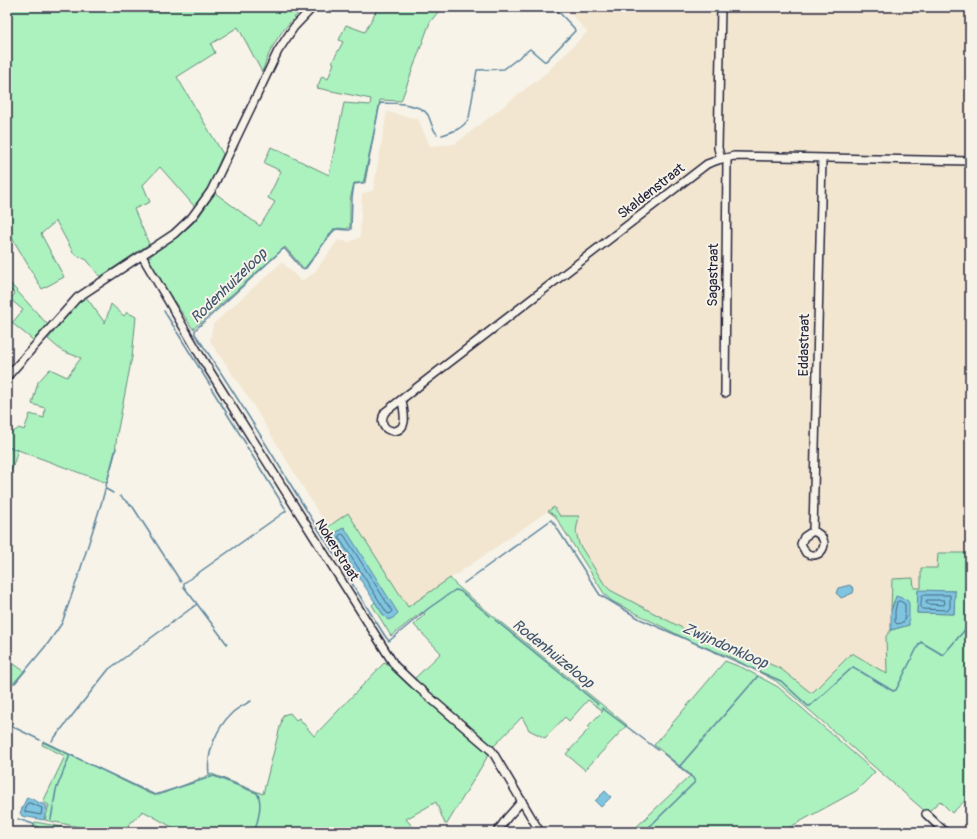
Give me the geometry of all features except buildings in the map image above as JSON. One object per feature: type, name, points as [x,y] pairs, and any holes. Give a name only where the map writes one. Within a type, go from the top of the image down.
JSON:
[{"type":"street","points":[[7,377],[77,298],[142,256],[186,224],[205,201],[218,178],[278,51],[294,27],[314,7]]},
{"type":"street","name":"Sagastraat","points":[[721,7],[718,148],[724,158],[725,393]]},
{"type":"street","name":"Skaldenstraat","points":[[402,400],[707,164],[734,156],[970,161]]},
{"type":"street","name":"Eddastraat","points":[[812,531],[822,158]]},
{"type":"street","name":"Nokerstraat","points":[[142,256],[201,357],[395,666],[492,751],[540,832]]},
{"type":"street","points":[[497,832],[522,801]]},
{"type":"street","points":[[926,814],[945,832]]},
{"type":"shaded area","points":[[565,7],[970,7],[970,553],[939,553],[938,568],[921,588],[914,588],[892,579],[891,630],[886,636],[887,675],[810,692],[781,669],[661,618],[610,590],[605,585],[579,544],[576,531],[579,516],[560,516],[554,507],[408,608],[349,514],[334,523],[324,522],[250,400],[210,341],[213,324],[282,262],[301,281],[314,273],[338,240],[349,242],[360,237],[362,194],[373,190],[387,112],[418,119],[430,146],[455,144],[546,73],[587,32]]},
{"type":"green space","points":[[7,7],[304,7],[286,26],[275,42],[262,72],[238,27],[211,44],[215,53],[177,77],[223,154],[209,186],[195,207],[160,167],[143,185],[150,202],[134,209],[149,244],[100,277],[87,260],[74,254],[56,221],[41,234],[64,277],[42,289],[11,236],[7,238]]},
{"type":"green space","points":[[378,7],[442,7],[430,22],[401,101],[380,100],[365,183],[354,183],[350,200],[350,227],[346,229],[338,228],[332,233],[304,269],[285,247],[193,329],[150,266],[147,261],[148,258],[189,227],[198,218],[215,193],[260,226],[275,202],[268,198],[281,171],[264,163],[271,147],[329,175],[344,103],[370,105],[371,99],[317,88],[322,76],[328,79],[334,63],[332,62],[343,42],[339,40],[346,25],[365,32]]},
{"type":"green space","points":[[7,280],[48,325],[33,340],[12,323],[23,310],[10,299],[15,294],[7,287]]},
{"type":"green space","points":[[86,297],[105,323],[111,304],[124,316],[127,312],[136,317],[132,357],[117,434],[115,454],[107,483],[18,450],[7,485],[7,433],[15,431],[19,428],[24,430],[30,414],[44,418],[45,408],[32,404],[38,382],[50,369],[67,377],[81,358],[62,351],[48,339],[77,304]]},
{"type":"green space","points":[[554,507],[560,516],[579,516],[576,531],[579,544],[605,585],[610,590],[684,629],[734,648],[781,669],[810,692],[813,692],[852,653],[887,674],[886,636],[891,630],[909,625],[894,601],[891,611],[892,579],[913,578],[914,588],[921,588],[921,568],[937,568],[938,553],[970,553],[970,796],[952,813],[940,801],[927,813],[776,681],[730,657],[688,640],[612,601],[605,595],[555,516],[548,511]],"holes":[[[918,591],[955,591],[954,614],[917,613]]]},
{"type":"green space","points":[[348,513],[408,607],[450,578],[487,611],[627,725],[585,770],[566,754],[590,728],[588,726],[603,711],[588,700],[569,721],[565,717],[545,738],[529,730],[522,717],[494,746],[490,747],[413,680],[441,653],[414,625],[425,614],[422,612],[391,636],[372,605],[375,602],[384,616],[344,527],[327,539],[322,531]]},
{"type":"green space","points":[[7,659],[24,671],[13,684],[7,679]]},
{"type":"green space","points":[[725,661],[743,668],[778,687],[875,772],[856,791],[781,832],[631,832],[691,775],[654,745]]},
{"type":"green space","points":[[385,662],[489,754],[447,824],[445,824],[436,802],[406,819],[416,831],[415,832],[181,832],[143,811],[121,832],[97,832],[45,820],[49,805],[43,802],[65,756],[42,745],[43,741],[150,794],[159,795],[212,774],[263,794],[283,715],[290,713],[296,720],[299,718],[314,736]]},
{"type":"green space","points":[[35,822],[68,828],[67,832],[39,828],[37,832],[32,832]]},
{"type":"water","points":[[344,527],[398,613],[393,618],[388,620],[384,616],[332,536]]},
{"type":"water","points":[[850,585],[854,589],[853,593],[841,598],[836,593],[838,588]]},
{"type":"water","points":[[918,590],[955,591],[954,614],[917,613]]},
{"type":"water","points":[[896,596],[907,600],[909,603],[909,625],[891,630],[891,611]]},
{"type":"water","points":[[605,791],[611,797],[601,807],[595,801]]},
{"type":"water","points":[[27,797],[47,806],[44,820],[22,816],[20,813]]},
{"type":"waterway","name":"Rodenhuizeloop","points":[[442,135],[453,131],[467,122],[469,118],[477,70],[504,69],[530,49],[546,61],[575,31],[574,28],[554,7]]},
{"type":"waterway","name":"Rodenhuizeloop","points":[[336,557],[195,334],[195,330],[283,249],[285,249],[302,269],[306,268],[334,229],[351,229],[354,184],[362,183],[364,181],[380,103],[406,104],[419,108],[428,115],[437,134]]},
{"type":"waterway","points":[[164,311],[176,330]]},
{"type":"waterway","points":[[177,332],[210,385]]},
{"type":"waterway","points":[[211,388],[246,444]]},
{"type":"waterway","points":[[7,447],[17,450]]},
{"type":"waterway","points":[[247,447],[285,508]]},
{"type":"waterway","points":[[15,683],[49,642],[62,623],[102,501],[116,448]]},
{"type":"waterway","points":[[106,489],[113,493]]},
{"type":"waterway","points":[[120,496],[133,507],[181,582]]},
{"type":"waterway","points":[[52,741],[109,669],[197,604],[184,587],[184,583],[286,510]]},
{"type":"waterway","name":"Zwijndonkloop","points":[[464,583],[551,520],[600,595],[640,619],[781,681],[808,706],[810,706],[853,667],[893,691],[896,690],[921,642],[943,655],[970,624]]},
{"type":"waterway","name":"Rodenhuizeloop","points":[[338,561],[389,641],[429,608],[455,590],[460,591],[490,616]]},
{"type":"waterway","points":[[197,604],[227,644]]},
{"type":"waterway","name":"Rodenhuizeloop","points":[[495,620],[598,704]]},
{"type":"waterway","points":[[679,767],[758,676]]},
{"type":"waterway","points":[[7,678],[11,685],[7,690]]},
{"type":"waterway","points":[[209,774],[209,758],[217,733],[232,713],[251,701]]},
{"type":"waterway","name":"Rodenhuizeloop","points":[[602,708],[658,750]]},
{"type":"waterway","points":[[7,724],[40,740]]},
{"type":"waterway","points":[[43,742],[155,795],[214,776],[257,793],[260,807],[254,832]]},
{"type":"waterway","name":"Rodenhuizeloop","points":[[644,832],[695,782],[693,778],[664,754]]},
{"type":"waterway","points":[[51,819],[56,790],[70,755]]},
{"type":"waterway","points":[[18,819],[33,824],[39,828]]}]
